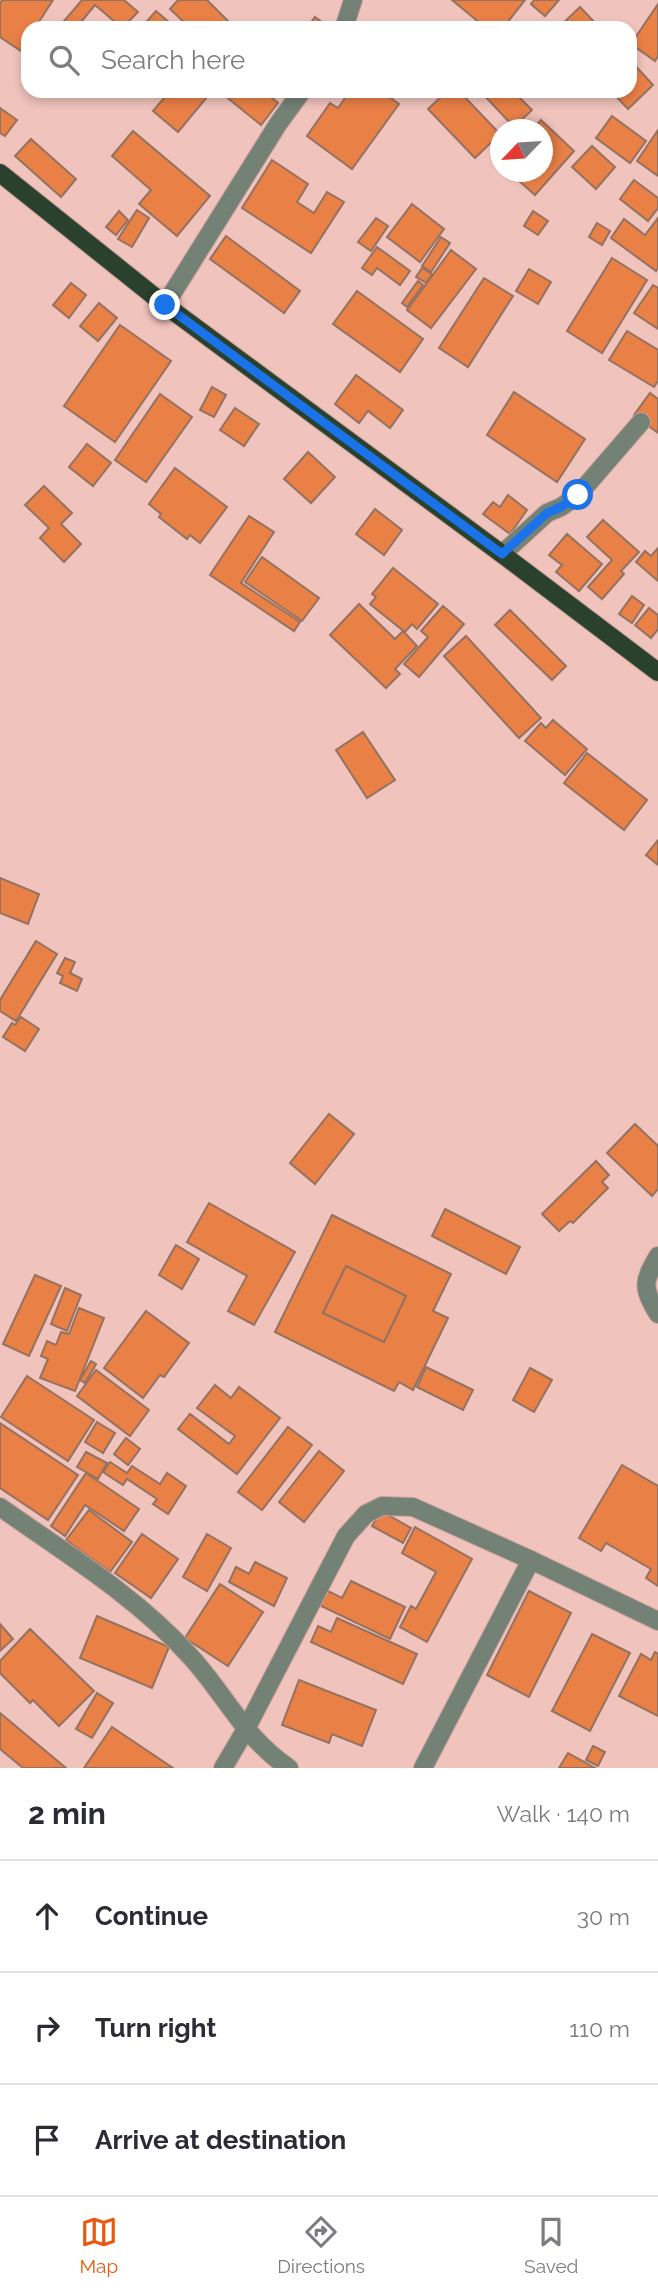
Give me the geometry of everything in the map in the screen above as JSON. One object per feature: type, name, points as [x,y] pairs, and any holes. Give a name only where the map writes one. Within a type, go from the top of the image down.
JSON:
[{"type":"main road","points":[[0,173],[165,305],[658,672]]},
{"type":"street","points":[[346,21],[353,0]]},
{"type":"street","points":[[165,305],[297,98]]},
{"type":"street","points":[[502,554],[547,513],[578,495],[641,422]]},
{"type":"street","points":[[658,1256],[645,1278],[648,1297],[658,1314]]},
{"type":"street","points":[[222,1768],[246,1729],[346,1536],[366,1514],[382,1506],[414,1507],[658,1622]]},
{"type":"street","points":[[0,1507],[149,1615],[191,1657],[268,1754],[289,1768]]},
{"type":"street","points":[[424,1768],[531,1560]]},
{"type":"building","points":[[2,0],[53,0],[40,21],[21,21],[21,51],[0,37]]},
{"type":"building","points":[[82,0],[124,0],[138,12],[129,21],[114,21],[95,5],[82,21],[64,21]]},
{"type":"building","points":[[178,0],[207,0],[228,21],[183,21],[170,9]]},
{"type":"building","points":[[452,0],[525,0],[508,21],[478,21]]},
{"type":"building","points":[[534,0],[559,0],[545,16],[531,4]]},
{"type":"building","points":[[658,4],[658,56],[655,61],[637,48],[637,35]]},
{"type":"building","points":[[580,7],[593,21],[565,21]]},
{"type":"building","points":[[156,11],[168,21],[147,21]]},
{"type":"building","points":[[637,68],[653,85],[628,109],[618,98],[637,98]]},
{"type":"building","points":[[164,98],[206,98],[178,132],[153,111]]},
{"type":"building","points":[[228,98],[272,98],[278,103],[261,125]]},
{"type":"building","points":[[345,98],[391,98],[399,104],[352,169],[307,136],[330,103],[338,108]]},
{"type":"building","points":[[440,98],[466,98],[490,124],[490,144],[475,158],[428,109]]},
{"type":"building","points":[[487,98],[520,98],[532,110],[522,119],[506,119]]},
{"type":"building","points":[[0,108],[17,120],[5,136],[0,133]]},
{"type":"building","points":[[612,116],[646,141],[630,163],[596,138]]},
{"type":"building","points":[[658,130],[658,176],[637,161]]},
{"type":"building","points":[[133,131],[210,196],[177,236],[139,204],[151,190],[112,156]]},
{"type":"building","points":[[553,131],[574,151],[553,175]]},
{"type":"building","points":[[31,139],[76,179],[61,197],[15,156]]},
{"type":"building","points":[[592,146],[615,167],[596,189],[572,167]]},
{"type":"building","points":[[272,160],[308,184],[297,202],[314,213],[327,192],[344,202],[311,253],[242,208]]},
{"type":"building","points":[[634,180],[658,198],[658,208],[648,221],[620,199]]},
{"type":"building","points":[[520,182],[547,182],[535,195]]},
{"type":"building","points":[[412,204],[444,229],[420,262],[387,237]]},
{"type":"building","points":[[137,210],[149,218],[132,247],[118,239]]},
{"type":"building","points":[[119,211],[128,220],[116,235],[106,227]]},
{"type":"building","points":[[533,211],[548,221],[538,235],[524,226]]},
{"type":"building","points":[[376,218],[388,226],[371,251],[358,242]]},
{"type":"building","points":[[658,218],[656,271],[611,238],[624,219],[645,235]]},
{"type":"building","points":[[597,223],[610,231],[602,245],[589,237]]},
{"type":"building","points":[[226,236],[300,291],[284,313],[210,259]]},
{"type":"building","points":[[441,237],[450,243],[431,272],[422,266]]},
{"type":"building","points":[[377,247],[410,271],[400,285],[377,268],[372,275],[362,268]]},
{"type":"building","points":[[451,250],[476,269],[431,328],[407,310]]},
{"type":"building","points":[[612,258],[647,280],[602,353],[567,331]]},
{"type":"building","points":[[422,268],[432,274],[426,283],[416,277]]},
{"type":"building","points":[[529,269],[551,282],[538,304],[516,291]]},
{"type":"building","points":[[484,278],[513,296],[468,367],[439,348]]},
{"type":"building","points":[[418,281],[423,285],[407,307],[402,303]]},
{"type":"building","points":[[71,283],[86,295],[69,318],[53,305]]},
{"type":"building","points":[[653,285],[658,288],[658,329],[634,313]]},
{"type":"building","points":[[357,291],[423,339],[400,372],[333,324]]},
{"type":"building","points":[[99,303],[117,318],[98,341],[80,326]]},
{"type":"building","points":[[120,325],[171,361],[115,442],[64,406]]},
{"type":"building","points":[[627,331],[658,350],[658,381],[654,387],[609,360]]},
{"type":"building","points":[[356,375],[403,410],[390,428],[368,411],[359,423],[335,404]]},
{"type":"building","points":[[212,387],[226,395],[214,417],[200,410]]},
{"type":"building","points":[[514,392],[585,439],[557,482],[487,435]]},
{"type":"building","points":[[650,393],[658,399],[658,433],[634,415]]},
{"type":"building","points":[[160,394],[192,417],[146,482],[115,460]]},
{"type":"building","points":[[235,408],[259,424],[244,446],[220,430]]},
{"type":"building","points":[[87,444],[111,463],[93,486],[69,467]]},
{"type":"building","points":[[308,452],[335,477],[311,503],[284,479]]},
{"type":"building","points":[[175,468],[227,507],[200,543],[190,535],[187,539],[159,517],[161,514],[149,504]]},
{"type":"building","points":[[44,486],[72,513],[61,524],[81,544],[64,562],[40,538],[49,528],[25,505]]},
{"type":"building","points":[[508,495],[527,510],[510,534],[483,514],[493,502],[500,507]]},
{"type":"building","points":[[375,509],[402,530],[384,555],[356,534]]},
{"type":"building","points":[[249,516],[274,532],[241,583],[300,622],[294,631],[210,575]]},
{"type":"building","points":[[603,520],[639,552],[621,571],[624,574],[602,599],[588,587],[612,560],[587,537]]},
{"type":"building","points":[[567,534],[602,564],[579,591],[556,572],[562,565],[549,555]]},
{"type":"building","points":[[658,548],[658,581],[636,562],[645,551],[651,556]]},
{"type":"building","points":[[262,557],[319,598],[302,621],[245,582]]},
{"type":"building","points":[[393,568],[438,604],[417,629],[412,624],[405,632],[370,604],[376,597],[372,594]]},
{"type":"building","points":[[632,596],[644,605],[632,623],[619,614]]},
{"type":"building","points":[[359,604],[395,639],[403,631],[417,646],[395,669],[400,674],[386,688],[330,635]]},
{"type":"building","points":[[443,606],[464,624],[419,677],[404,664],[428,637],[421,631]]},
{"type":"building","points":[[649,608],[658,615],[658,629],[651,638],[635,625]]},
{"type":"building","points":[[510,610],[566,666],[552,680],[495,625]]},
{"type":"building","points":[[466,636],[541,718],[519,738],[444,656]]},
{"type":"building","points":[[553,720],[587,749],[565,775],[525,741],[541,723],[546,728]]},
{"type":"building","points":[[363,732],[395,780],[367,798],[336,750]]},
{"type":"building","points":[[587,753],[647,800],[624,830],[564,783]]},
{"type":"building","points":[[658,840],[658,865],[646,855]]},
{"type":"building","points":[[0,878],[39,894],[28,924],[0,913]]},
{"type":"building","points":[[36,941],[57,954],[16,1021],[0,1011],[0,1000]]},
{"type":"building","points":[[65,958],[75,962],[70,973],[82,979],[77,991],[60,983],[63,976],[57,973]]},
{"type":"building","points":[[21,1017],[39,1029],[25,1051],[3,1037],[12,1023],[15,1025]]},
{"type":"building","points":[[329,1114],[354,1134],[315,1184],[290,1163]]},
{"type":"building","points":[[635,1124],[658,1146],[658,1189],[652,1196],[607,1153]]},
{"type":"building","points":[[596,1161],[609,1175],[602,1182],[608,1188],[573,1223],[570,1221],[559,1231],[542,1214]]},
{"type":"building","points":[[209,1203],[295,1252],[254,1325],[228,1311],[247,1276],[187,1242]]},
{"type":"building","points":[[445,1209],[520,1247],[506,1274],[432,1236]]},
{"type":"building","points":[[332,1215],[451,1274],[433,1311],[448,1318],[413,1390],[399,1382],[394,1391],[275,1332]],"holes":[[[346,1266],[406,1296],[384,1342],[323,1313]]]},
{"type":"building","points":[[176,1245],[199,1259],[182,1289],[159,1275]]},
{"type":"building","points":[[346,1266],[406,1296],[384,1342],[323,1313]]},
{"type":"building","points":[[35,1275],[61,1286],[29,1356],[3,1344]]},
{"type":"building","points":[[65,1288],[81,1295],[67,1331],[51,1324]]},
{"type":"building","points":[[79,1308],[104,1318],[75,1391],[40,1378],[48,1359],[41,1356],[47,1341],[56,1345],[61,1332],[69,1334]]},
{"type":"building","points":[[146,1311],[189,1343],[164,1377],[160,1375],[143,1398],[104,1368]]},
{"type":"building","points":[[91,1361],[96,1364],[85,1383],[80,1380]]},
{"type":"building","points":[[426,1367],[473,1390],[463,1410],[417,1387]]},
{"type":"building","points":[[530,1368],[552,1380],[534,1412],[513,1400]]},
{"type":"building","points":[[96,1370],[149,1410],[130,1436],[77,1396]]},
{"type":"building","points":[[27,1376],[94,1420],[68,1461],[1,1417]]},
{"type":"building","points":[[215,1385],[231,1398],[239,1387],[280,1418],[237,1474],[178,1429],[190,1414],[229,1444],[235,1436],[197,1408]]},
{"type":"building","points":[[97,1422],[115,1433],[103,1453],[85,1442]]},
{"type":"building","points":[[0,1423],[78,1475],[48,1520],[0,1488]]},
{"type":"building","points":[[288,1427],[312,1445],[262,1510],[238,1492]]},
{"type":"building","points":[[126,1438],[140,1449],[128,1465],[114,1454]]},
{"type":"building","points":[[319,1451],[344,1471],[304,1522],[279,1502]]},
{"type":"building","points":[[86,1452],[107,1463],[98,1479],[77,1467]]},
{"type":"building","points":[[110,1462],[127,1473],[132,1466],[160,1484],[167,1473],[186,1486],[168,1514],[153,1504],[157,1499],[127,1479],[123,1485],[103,1472]]},
{"type":"building","points":[[622,1465],[658,1486],[658,1586],[646,1578],[651,1569],[606,1543],[601,1551],[579,1538]]},
{"type":"building","points":[[86,1473],[139,1509],[124,1531],[85,1505],[65,1536],[51,1526]]},
{"type":"building","points":[[89,1510],[132,1542],[110,1572],[66,1540]]},
{"type":"building","points":[[381,1511],[411,1528],[403,1543],[372,1526]]},
{"type":"building","points":[[415,1527],[472,1559],[427,1642],[400,1627],[411,1606],[416,1609],[436,1572],[402,1553]]},
{"type":"building","points":[[142,1534],[178,1559],[151,1598],[115,1573]]},
{"type":"building","points":[[207,1534],[231,1548],[207,1591],[183,1577]]},
{"type":"building","points":[[255,1562],[287,1578],[274,1606],[229,1582],[236,1567],[249,1574]]},
{"type":"building","points":[[351,1581],[405,1607],[390,1639],[317,1604],[324,1589],[342,1598]]},
{"type":"building","points":[[220,1584],[263,1612],[228,1666],[185,1638]]},
{"type":"building","points":[[529,1591],[571,1613],[529,1697],[487,1675]]},
{"type":"building","points":[[97,1616],[169,1647],[152,1688],[80,1658]]},
{"type":"building","points":[[337,1618],[417,1654],[403,1684],[311,1642],[318,1626],[331,1632]]},
{"type":"building","points":[[0,1624],[13,1639],[0,1651]]},
{"type":"building","points":[[30,1629],[94,1691],[59,1726],[33,1700],[30,1703],[0,1673],[0,1661]]},
{"type":"building","points":[[592,1634],[630,1653],[590,1731],[552,1711]]},
{"type":"building","points":[[655,1652],[658,1654],[658,1716],[619,1696],[641,1654],[651,1660]]},
{"type":"building","points":[[299,1680],[376,1710],[362,1746],[332,1734],[329,1743],[282,1725]]},
{"type":"building","points":[[97,1693],[113,1703],[92,1738],[76,1729]]},
{"type":"building","points":[[0,1713],[66,1768],[23,1768],[0,1749]]},
{"type":"building","points":[[112,1727],[173,1768],[84,1768]]},
{"type":"building","points":[[593,1746],[605,1752],[598,1766],[586,1760]]},
{"type":"building","points":[[568,1753],[595,1768],[559,1768]]},
{"type":"route","points":[[165,305],[502,554],[547,513],[578,495]]}]
